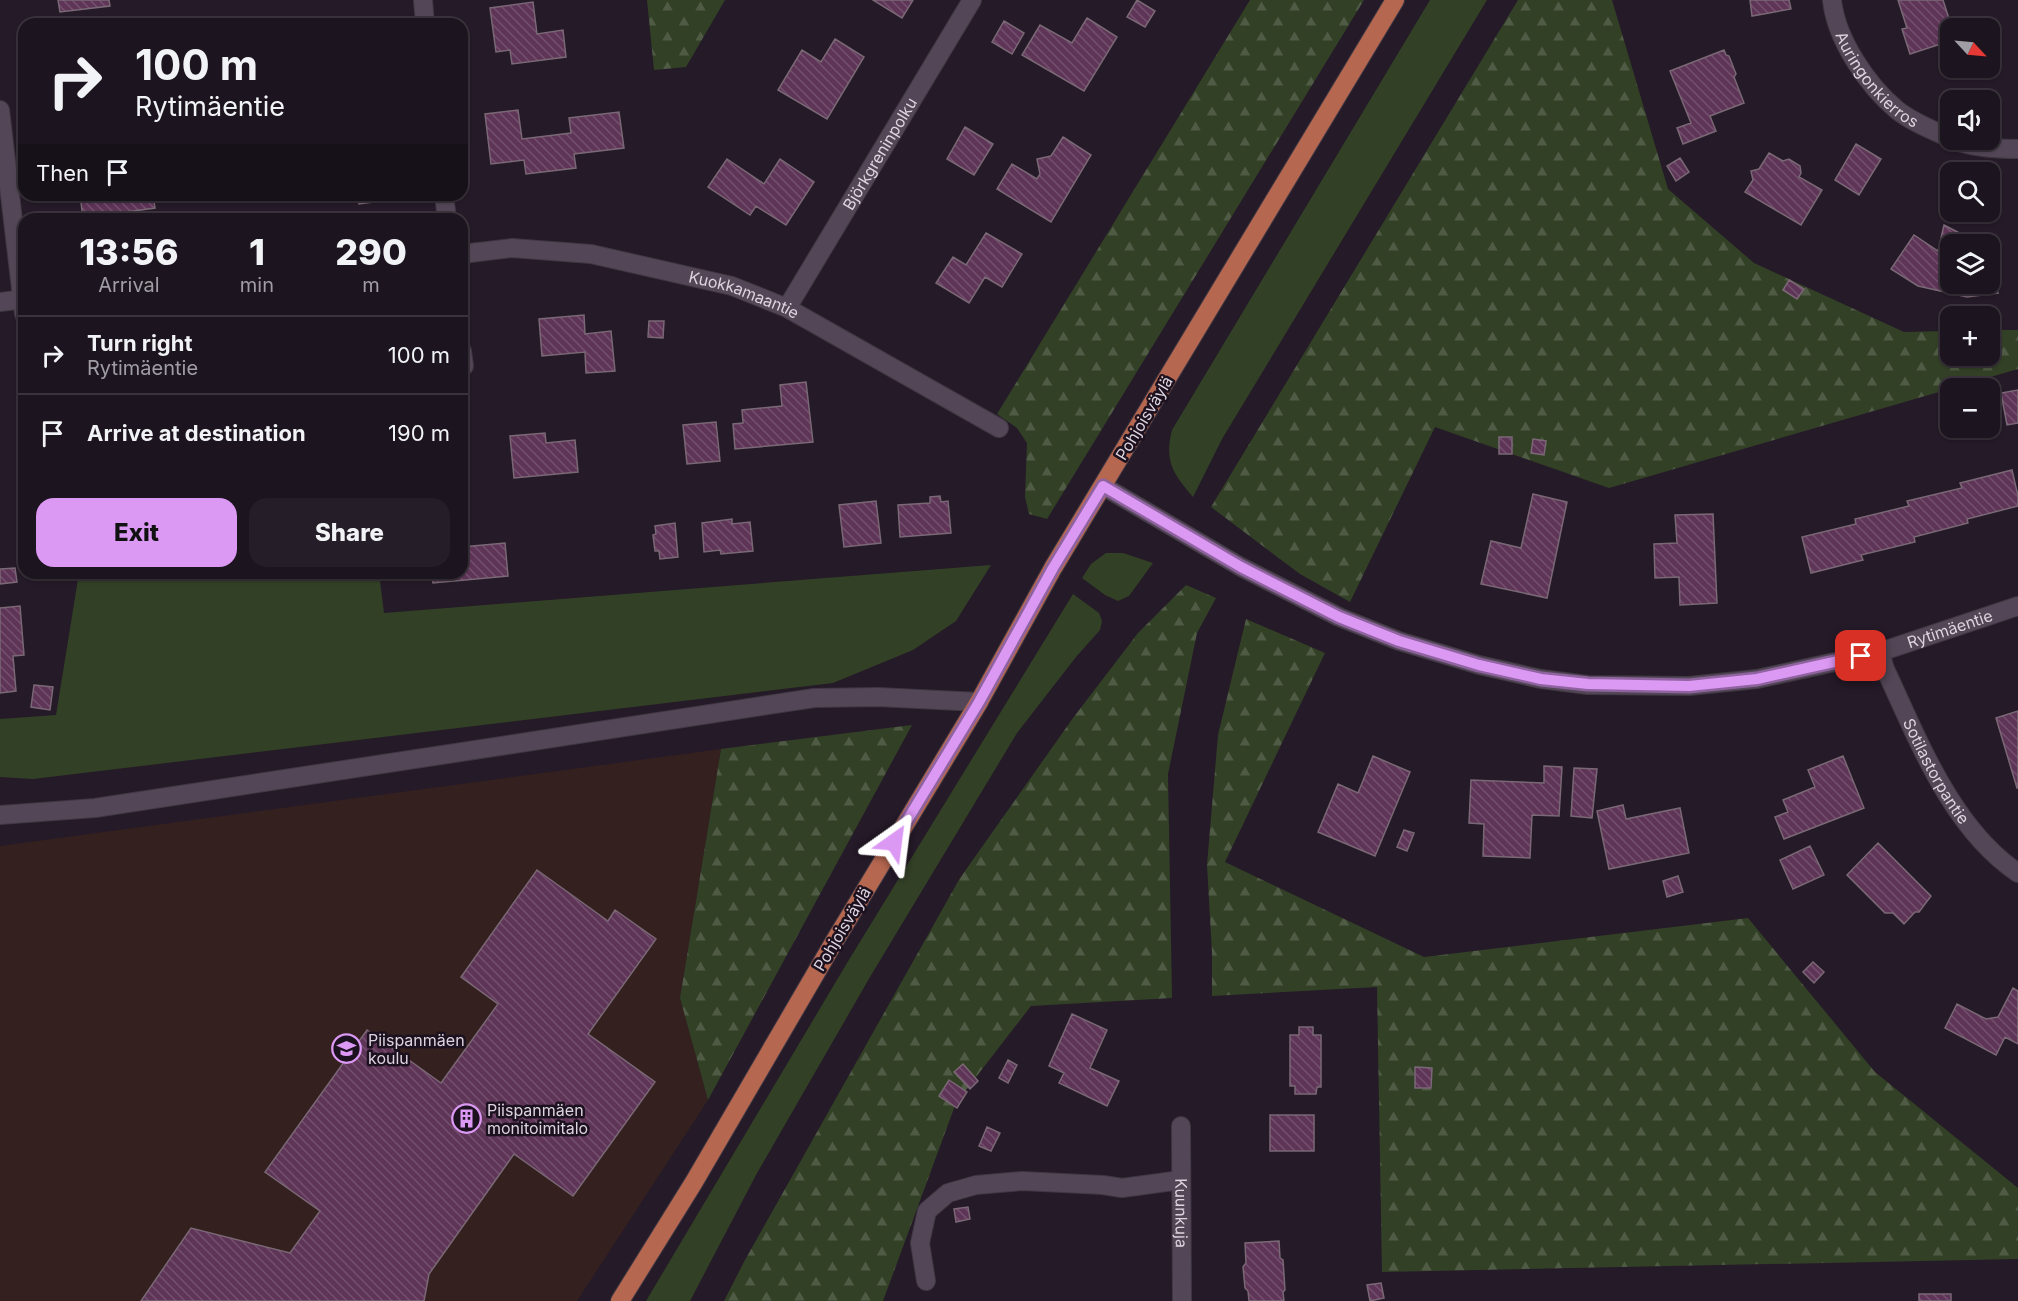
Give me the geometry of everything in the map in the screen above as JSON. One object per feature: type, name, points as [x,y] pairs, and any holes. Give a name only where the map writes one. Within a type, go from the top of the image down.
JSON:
[{"type":"main road","name":"Pohjoisväylä","points":[[620,1301],[694,1182],[834,942],[979,702],[1053,568],[1395,0]]},
{"type":"street","points":[[423,0],[424,18]]},
{"type":"street","name":"Björkgreninpolku","points":[[787,309],[972,0]]},
{"type":"street","name":"Auringonkierros","points":[[1832,0],[1833,13],[1851,54],[1872,85],[1898,111],[1940,134]]},
{"type":"street","points":[[0,110],[18,262]]},
{"type":"street","name":"Auringonkierros","points":[[2000,149],[2018,149]]},
{"type":"street","name":"Kuokkamaantie","points":[[468,253],[512,248],[591,254],[732,286],[787,309],[999,428]]},
{"type":"street","points":[[0,302],[18,304]]},
{"type":"street","name":"Rytimäentie","points":[[1103,486],[1241,567],[1339,617],[1399,641],[1479,665],[1541,679],[1588,684],[1689,686],[1757,679],[1880,652],[2018,606]]},
{"type":"street","name":"Sotilastorpantie","points":[[1880,652],[1885,669],[1938,780],[1976,837],[2018,873]]},
{"type":"street","points":[[0,815],[95,808],[814,698],[878,696],[979,702]]},
{"type":"street","name":"Kuunkuja","points":[[1181,1126],[1182,1301]]},
{"type":"street","points":[[926,1281],[920,1243],[927,1211],[948,1193],[976,1185],[1022,1181],[1122,1188],[1181,1180]]},
{"type":"shaded area","name":"Piispanmäen koulu","points":[[721,749],[680,998],[708,1100],[577,1301],[0,1301],[0,846]]},
{"type":"green space","points":[[647,0],[725,0],[686,67],[654,70]]},
{"type":"green space","points":[[1250,0],[1364,0],[1047,519],[1029,514],[1025,497],[1027,443],[1017,428],[997,414]]},
{"type":"green space","points":[[1430,0],[1487,0],[1222,439],[1193,497],[1175,474],[1172,466],[1169,450],[1172,430]]},
{"type":"green space","points":[[1518,0],[1612,0],[1668,189],[1754,263],[1904,332],[1940,331],[1940,366],[2000,366],[2000,330],[2018,330],[2018,369],[1987,378],[1940,378],[1940,392],[1609,488],[1435,427],[1350,602],[1300,574],[1211,507]]},
{"type":"green space","points":[[1106,553],[1123,553],[1153,563],[1129,596],[1118,601],[1105,595],[1082,578],[1091,564]]},
{"type":"green space","points":[[991,565],[956,621],[913,650],[833,683],[33,779],[0,777],[0,719],[56,715],[78,579],[380,579],[384,613]]},
{"type":"green space","points":[[1186,585],[1216,598],[1197,633],[1168,774],[1172,998],[1031,1006],[956,1103],[883,1301],[724,1301],[960,878],[1073,718],[1138,633]]},
{"type":"green space","points":[[1073,594],[1099,613],[1102,621],[1100,630],[1017,733],[870,977],[756,1175],[690,1301],[646,1301],[847,963]]},
{"type":"green space","points":[[1246,619],[1325,653],[1225,862],[1424,957],[1748,918],[1875,1072],[2018,1188],[2018,1259],[1382,1272],[1377,987],[1212,996],[1207,865],[1218,735]]},
{"type":"green space","points":[[912,725],[708,1100],[680,998],[721,749]]},
{"type":"building","points":[[58,0],[109,0],[110,6],[60,12]]},
{"type":"building","points":[[873,0],[913,0],[902,18]]},
{"type":"building","points":[[1137,0],[1155,11],[1145,27],[1127,17]]},
{"type":"building","points":[[1750,0],[1789,0],[1791,9],[1752,16]]},
{"type":"building","points":[[1898,0],[1943,0],[1949,18],[1940,18],[1940,44],[1910,54],[1902,29],[1907,28]]},
{"type":"building","points":[[533,2],[537,34],[563,30],[566,57],[512,64],[510,50],[496,52],[490,8]]},
{"type":"building","points":[[1087,18],[1117,37],[1084,91],[1022,55],[1040,25],[1072,43]]},
{"type":"building","points":[[1004,21],[1024,33],[1012,54],[992,42]]},
{"type":"building","points":[[835,39],[864,57],[827,119],[778,90],[802,50],[821,62]]},
{"type":"building","points":[[1724,50],[1736,74],[1734,77],[1744,103],[1710,116],[1716,131],[1683,144],[1677,128],[1691,123],[1670,71]]},
{"type":"building","points":[[518,110],[522,139],[571,133],[569,118],[619,112],[624,148],[574,154],[576,168],[526,174],[524,160],[491,164],[485,114]]},
{"type":"building","points":[[965,127],[993,144],[974,175],[947,159]]},
{"type":"building","points":[[1063,137],[1091,155],[1051,222],[997,189],[1012,164],[1037,179],[1040,174],[1037,159],[1051,156]]},
{"type":"building","points":[[1856,144],[1881,159],[1859,195],[1835,180]]},
{"type":"building","points":[[1769,153],[1783,161],[1789,159],[1800,166],[1799,177],[1822,190],[1801,225],[1745,192],[1753,180],[1751,171],[1759,169]]},
{"type":"building","points":[[1680,158],[1689,172],[1676,181],[1667,166]]},
{"type":"building","points":[[727,159],[764,184],[780,159],[814,182],[786,225],[756,206],[750,215],[708,187]]},
{"type":"building","points":[[81,201],[154,201],[155,208],[119,213],[82,213]]},
{"type":"building","points":[[359,201],[381,201],[359,204]]},
{"type":"building","points":[[1944,225],[1961,234],[1942,234]]},
{"type":"building","points":[[986,233],[1022,254],[1002,287],[985,277],[969,303],[936,283],[953,257],[966,265]]},
{"type":"building","points":[[1914,235],[1938,251],[1940,242],[1940,291],[1918,286],[1891,269]]},
{"type":"building","points":[[1789,280],[1804,289],[1797,299],[1783,290]]},
{"type":"building","points":[[1954,294],[1990,294],[1967,297]]},
{"type":"building","points":[[584,315],[585,334],[611,331],[615,371],[586,373],[585,352],[542,356],[539,319]]},
{"type":"building","points":[[649,321],[664,321],[663,338],[648,337]]},
{"type":"building","points":[[806,382],[813,442],[735,449],[733,424],[743,423],[742,410],[782,406],[780,385]]},
{"type":"building","points":[[2018,390],[2018,423],[2007,425],[2001,393]]},
{"type":"building","points":[[716,422],[720,461],[687,464],[683,425]]},
{"type":"building","points":[[545,433],[546,443],[575,440],[578,472],[514,478],[510,436]]},
{"type":"building","points":[[1499,437],[1512,437],[1512,454],[1499,454]]},
{"type":"building","points":[[1533,439],[1546,441],[1544,455],[1531,453]]},
{"type":"building","points":[[2012,470],[2018,506],[1967,519],[1968,523],[1914,537],[1915,542],[1861,555],[1863,560],[1811,573],[1802,537],[1856,524],[1855,519],[1909,506],[1907,501],[1962,488],[1960,483]]},
{"type":"building","points":[[1533,494],[1567,502],[1547,598],[1481,584],[1491,541],[1521,548]]},
{"type":"building","points":[[940,496],[941,502],[948,501],[951,533],[900,537],[898,505],[930,503],[930,497]]},
{"type":"building","points":[[876,501],[881,543],[844,547],[839,505]]},
{"type":"building","points":[[1713,514],[1717,603],[1680,605],[1679,577],[1655,578],[1654,544],[1677,543],[1675,515]]},
{"type":"building","points":[[732,519],[732,524],[750,522],[753,551],[721,554],[720,550],[704,552],[702,523]]},
{"type":"building","points":[[675,523],[678,557],[660,559],[659,551],[655,551],[653,535],[656,534],[655,526]]},
{"type":"building","points":[[505,543],[508,576],[433,583],[433,579],[468,579],[468,546]]},
{"type":"building","points":[[15,568],[17,582],[0,584],[0,569]]},
{"type":"building","points":[[20,606],[24,655],[13,656],[16,691],[0,693],[0,608]]},
{"type":"building","points":[[34,685],[53,687],[50,710],[31,707]]},
{"type":"building","points":[[2018,711],[2018,788],[2017,788],[1996,718]]},
{"type":"building","points":[[1373,756],[1410,772],[1375,856],[1318,832],[1338,784],[1358,793]]},
{"type":"building","points":[[1843,756],[1864,808],[1784,839],[1775,817],[1788,812],[1783,800],[1815,787],[1808,770]]},
{"type":"building","points":[[1544,766],[1562,767],[1559,816],[1532,815],[1530,858],[1483,856],[1484,824],[1469,823],[1471,780],[1544,783]]},
{"type":"building","points":[[1574,768],[1597,769],[1592,818],[1571,816]]},
{"type":"building","points":[[1623,805],[1626,819],[1680,808],[1689,853],[1609,869],[1597,811]]},
{"type":"building","points":[[1404,830],[1414,833],[1407,851],[1397,847]]},
{"type":"building","points":[[1878,843],[1931,896],[1919,912],[1915,912],[1904,924],[1893,913],[1885,913],[1847,875]]},
{"type":"building","points":[[1810,846],[1824,875],[1793,889],[1780,860]]},
{"type":"building","name":"Piispanmäen monitoimitalo","points":[[537,870],[608,921],[615,910],[656,939],[588,1034],[655,1082],[573,1196],[514,1154],[429,1274],[424,1301],[141,1301],[191,1228],[290,1253],[320,1211],[265,1172],[367,1030],[441,1083],[498,1004],[461,977]]},
{"type":"building","points":[[1678,876],[1683,892],[1667,897],[1663,881]]},
{"type":"building","points":[[1813,962],[1824,972],[1814,983],[1803,972]]},
{"type":"building","points":[[2013,988],[2018,991],[2018,1044],[2005,1037],[1996,1055],[1945,1028],[1957,1004],[1986,1019],[1998,1017]]},
{"type":"building","points":[[1072,1014],[1107,1030],[1090,1068],[1119,1081],[1107,1106],[1059,1083],[1064,1073],[1049,1066]]},
{"type":"building","points":[[1299,1027],[1313,1027],[1313,1035],[1321,1035],[1321,1087],[1317,1087],[1316,1094],[1295,1094],[1295,1086],[1290,1086],[1290,1035],[1299,1035]]},
{"type":"building","points":[[1008,1060],[1017,1065],[1008,1083],[999,1078]]},
{"type":"building","points":[[963,1064],[978,1081],[970,1089],[954,1072]]},
{"type":"building","points":[[1415,1067],[1432,1068],[1431,1088],[1415,1088]]},
{"type":"building","points":[[949,1080],[967,1092],[957,1108],[939,1096]]},
{"type":"building","points":[[1270,1115],[1314,1115],[1314,1151],[1270,1151]]},
{"type":"building","points":[[987,1127],[1000,1133],[991,1151],[979,1146]]},
{"type":"building","points":[[968,1207],[970,1219],[956,1222],[954,1209]]},
{"type":"building","points":[[1279,1241],[1280,1258],[1283,1260],[1284,1301],[1249,1301],[1243,1267],[1246,1263],[1245,1243]]},
{"type":"building","points":[[1381,1283],[1384,1298],[1370,1301],[1367,1285]]},
{"type":"building","points":[[1919,1294],[1951,1294],[1951,1301],[1919,1301]]},
{"type":"place","name":"Piispanmäen koulu","points":[[347,1049]]},
{"type":"place","name":"Piispanmäen monitoimitalo","points":[[466,1119]]},
{"type":"route","points":[[894,842],[979,702],[1053,568],[1103,486],[1241,567],[1339,617],[1399,641],[1479,665],[1541,679],[1588,684],[1689,686],[1757,679],[1861,656]]}]
